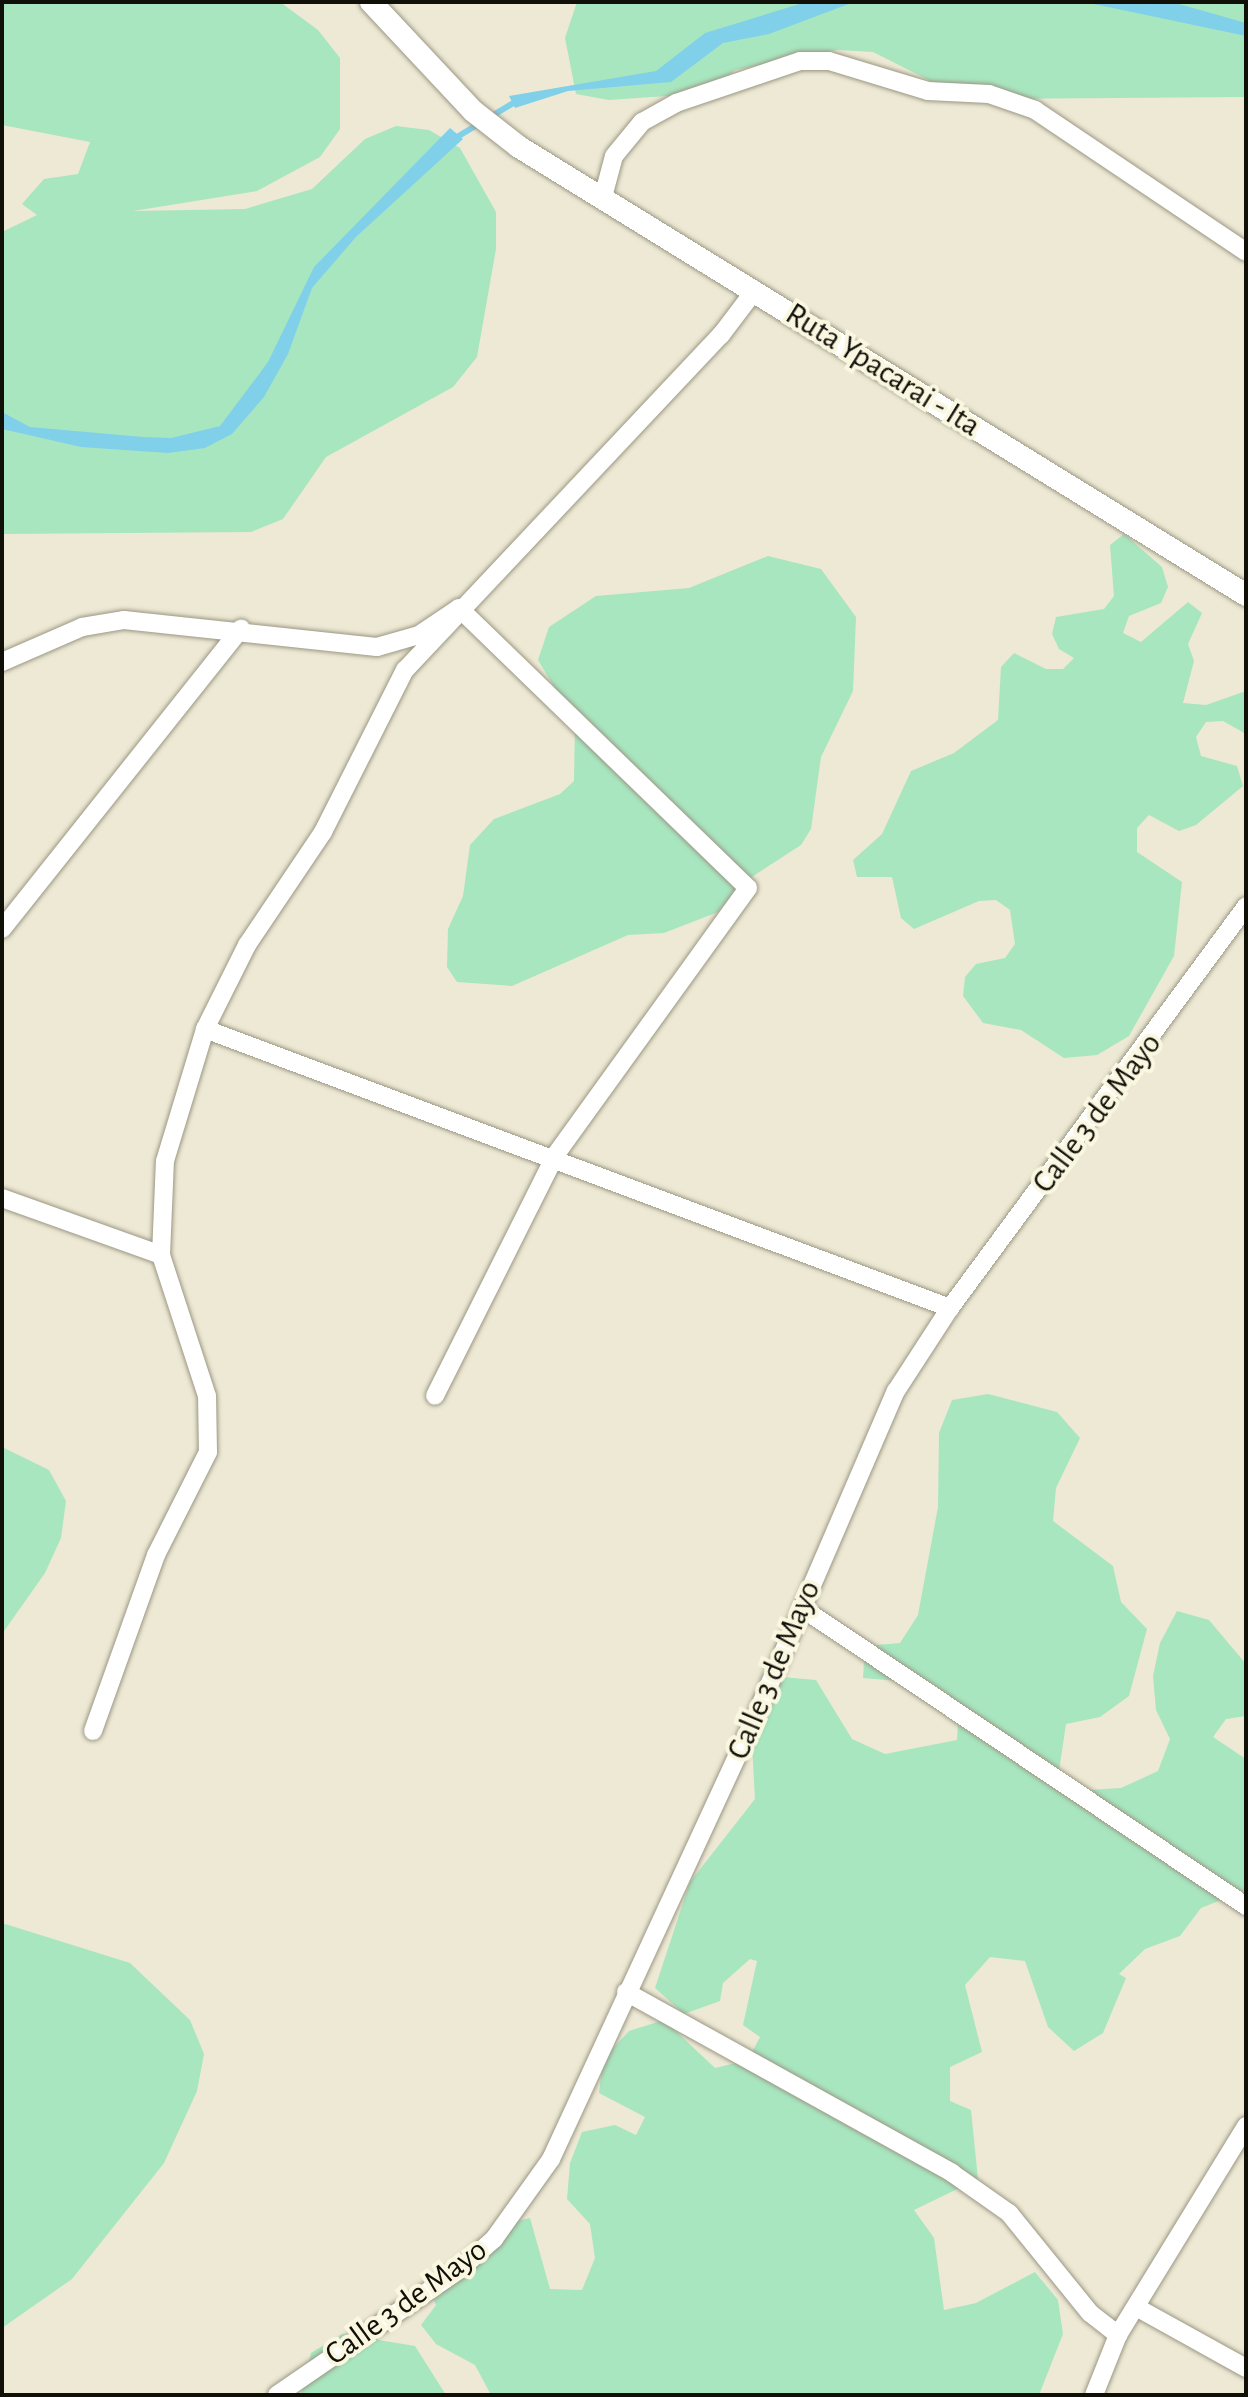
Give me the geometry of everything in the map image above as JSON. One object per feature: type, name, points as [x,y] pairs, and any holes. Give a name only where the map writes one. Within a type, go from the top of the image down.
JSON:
[{"type":"street","name":"Ruta Ypacarai - Ita","points":[[371,2],[473,111],[519,147],[1246,595]]},
{"type":"street","points":[[603,197],[614,156],[642,122],[676,103],[800,61],[829,61],[928,91],[989,94],[1035,110],[1246,252]]},
{"type":"street","points":[[93,1731],[156,1555],[208,1452],[207,1396],[161,1255],[165,1161],[205,1029],[247,945],[323,832],[398,681],[459,608],[721,335],[755,290]]},
{"type":"street","points":[[2,662],[82,627],[124,620],[241,629],[326,647],[377,647],[419,635],[459,608]]},
{"type":"street","points":[[435,1396],[555,1156],[748,888],[459,608]]},
{"type":"street","points":[[2,929],[241,629]]},
{"type":"street","name":"Calle 3 de Mayo","points":[[277,2395],[494,2239],[551,2159],[802,1608],[896,1391],[950,1308],[1246,906]]},
{"type":"street","points":[[205,1029],[555,1156],[950,1308]]},
{"type":"street","points":[[2,1198],[161,1255]]},
{"type":"street","points":[[802,1608],[1246,1906]]},
{"type":"street","points":[[626,1992],[952,2173],[1009,2213],[1090,2313],[1118,2335]]},
{"type":"street","points":[[1094,2395],[1118,2335],[1246,2126]]},
{"type":"street","points":[[1136,2307],[1246,2368]]},
{"type":"green space","points":[[2,2],[280,2],[318,30],[340,58],[340,129],[320,157],[257,191],[133,211],[245,209],[312,189],[365,139],[396,126],[429,130],[460,148],[496,212],[496,249],[477,357],[453,387],[326,457],[283,519],[251,532],[2,534],[2,232],[37,215],[22,204],[44,179],[78,174],[90,142],[2,125]]},
{"type":"green space","points":[[577,2],[1246,2],[1246,97],[966,99],[873,52],[838,50],[735,70],[711,93],[609,100],[576,94],[565,38]]},
{"type":"green space","points":[[1124,534],[1162,567],[1168,587],[1161,603],[1129,616],[1123,633],[1141,642],[1188,602],[1202,613],[1188,644],[1194,661],[1183,703],[1206,705],[1246,691],[1246,734],[1223,721],[1206,722],[1196,737],[1201,756],[1237,766],[1243,786],[1196,825],[1179,831],[1149,815],[1137,828],[1137,852],[1182,882],[1174,956],[1129,1036],[1097,1055],[1064,1058],[1021,1030],[983,1023],[963,996],[965,977],[976,964],[1005,958],[1015,944],[1010,910],[996,900],[979,901],[914,929],[901,918],[892,877],[857,877],[853,860],[882,834],[911,771],[954,753],[998,720],[1001,667],[1014,653],[1046,669],[1063,669],[1074,658],[1059,649],[1052,634],[1056,617],[1104,609],[1114,596],[1110,545]]},
{"type":"green space","points":[[768,556],[821,569],[856,617],[853,691],[821,757],[811,829],[801,845],[741,884],[718,912],[664,933],[628,935],[512,986],[457,982],[447,967],[448,929],[463,896],[470,845],[494,819],[560,794],[574,781],[575,722],[538,660],[549,627],[596,596],[689,588]]},
{"type":"green space","points":[[988,1394],[1057,1412],[1080,1438],[1056,1488],[1053,1521],[1113,1566],[1121,1602],[1147,1629],[1129,1696],[1100,1717],[1066,1724],[1059,1771],[1087,1790],[1121,1788],[1158,1771],[1170,1739],[1156,1710],[1153,1676],[1160,1643],[1177,1611],[1209,1620],[1246,1664],[1246,1716],[1226,1719],[1213,1737],[1246,1759],[1246,1890],[1201,1908],[1180,1936],[1145,1949],[1119,1974],[1126,1978],[1103,2033],[1074,2051],[1048,2027],[1025,1961],[990,1957],[965,1985],[982,2052],[950,2067],[950,2101],[971,2110],[978,2179],[914,2210],[934,2238],[944,2310],[976,2303],[1035,2272],[1058,2300],[1063,2334],[1039,2395],[491,2395],[475,2365],[436,2344],[421,2325],[436,2305],[431,2294],[496,2226],[530,2218],[550,2289],[582,2290],[595,2258],[590,2224],[567,2199],[570,2163],[582,2132],[615,2125],[636,2135],[645,2117],[599,2093],[603,2059],[629,2031],[664,2020],[715,2068],[748,2060],[760,2037],[743,2025],[757,1961],[750,1959],[723,1983],[720,2001],[684,2014],[655,1988],[690,1882],[755,1799],[751,1727],[782,1677],[816,1680],[852,1739],[885,1754],[957,1740],[959,1706],[933,1684],[863,1678],[865,1646],[900,1643],[918,1615],[938,1507],[939,1433],[952,1400]]},
{"type":"green space","points":[[2,1447],[49,1470],[66,1501],[61,1538],[45,1573],[2,1634]]},
{"type":"green space","points":[[2,1923],[130,1963],[190,2020],[204,2054],[197,2091],[164,2163],[72,2279],[2,2328]]},
{"type":"green space","points":[[342,2334],[415,2346],[446,2395],[301,2395],[311,2353]]},
{"type":"water","points":[[806,2],[854,2],[769,34],[723,43],[671,82],[568,91],[515,108],[509,96],[656,71],[705,33]]},
{"type":"water","points":[[1084,2],[1172,2],[1246,23],[1246,36]]},
{"type":"water","points":[[450,128],[463,139],[356,237],[312,288],[288,354],[264,397],[232,434],[205,448],[168,453],[81,447],[2,429],[2,412],[30,427],[143,437],[171,438],[220,426],[268,362],[314,267]]},
{"type":"waterway","points":[[490,117],[518,100]]},
{"type":"waterway","points":[[452,140],[480,123]]}]
